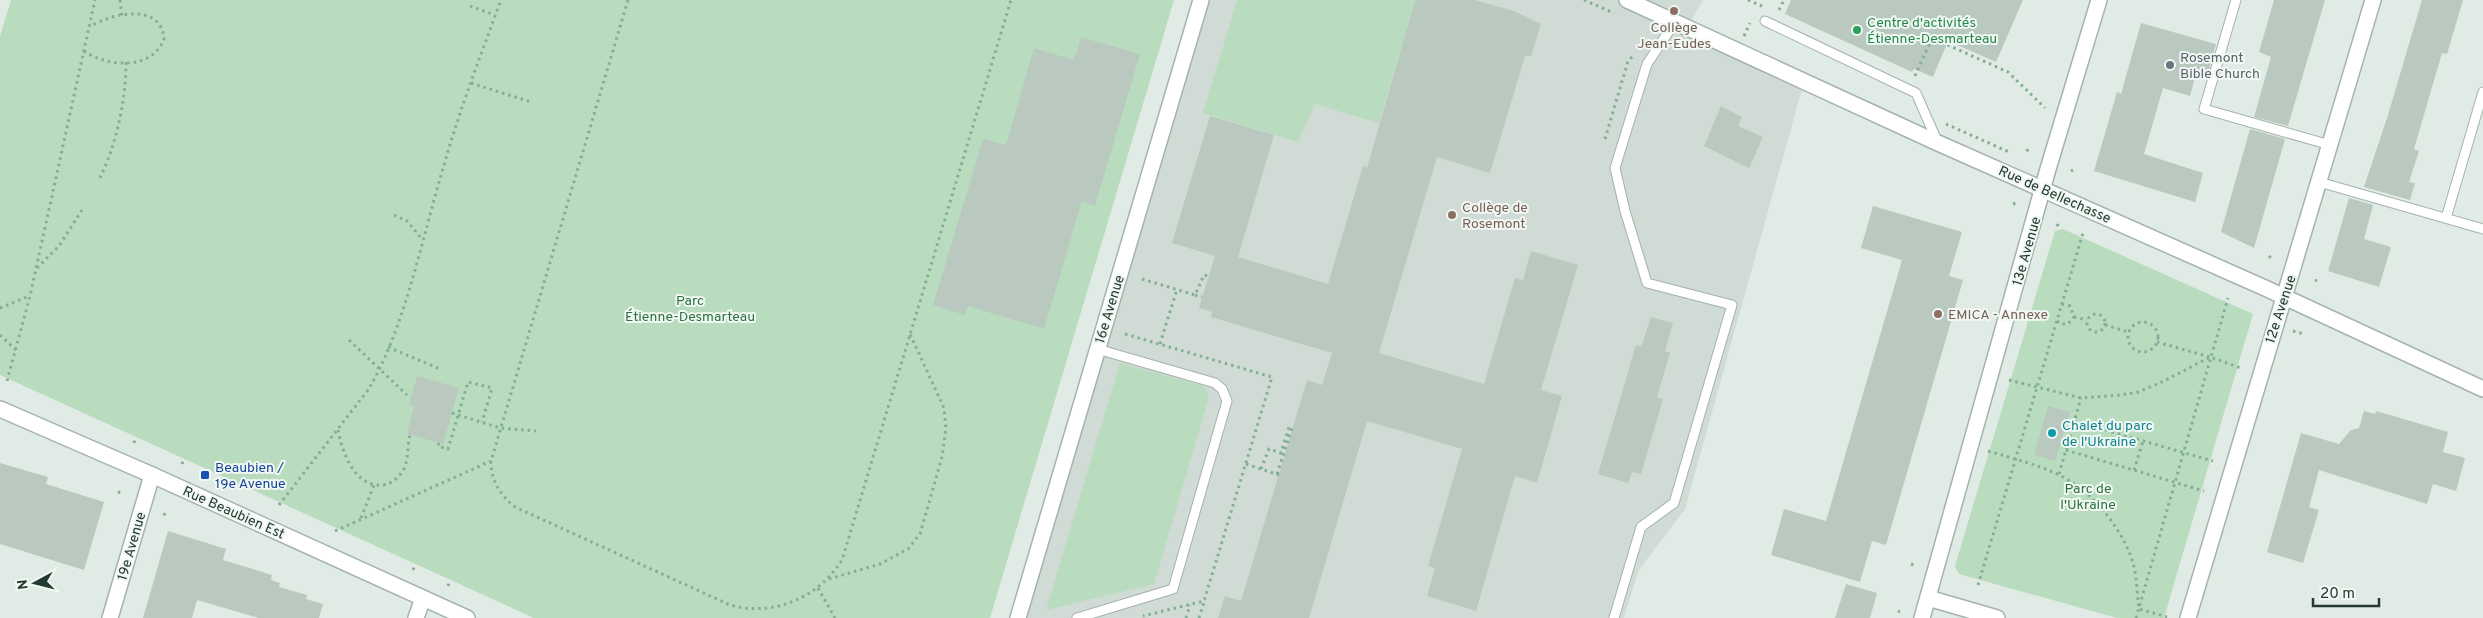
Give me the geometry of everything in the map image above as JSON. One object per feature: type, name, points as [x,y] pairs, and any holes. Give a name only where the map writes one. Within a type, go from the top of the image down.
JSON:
[{"type":"street","name":"16e Avenue","points":[[1018,618],[1202,0]]},
{"type":"street","name":"Rue de Bellechasse","points":[[1626,0],[1938,143],[2284,296],[2483,389]]},
{"type":"street","name":"13e Avenue","points":[[1922,618],[2043,188],[2099,0]]},
{"type":"street","name":"12e Avenue","points":[[2188,618],[2373,0]]},
{"type":"street","name":"Rue Beaubien Est","points":[[0,409],[152,475],[467,618]]},
{"type":"street","name":"19e Avenue","points":[[110,618],[152,475]]},
{"type":"street","points":[[416,618],[423,598]]},
{"type":"street","points":[[1928,598],[1997,618]]},
{"type":"lane","points":[[2236,0],[2204,108],[2330,145]]},
{"type":"lane","points":[[1765,21],[1916,92],[1938,143]]},
{"type":"lane","points":[[1614,618],[1641,528],[1674,504],[1732,305],[1647,282],[1641,257],[1625,210],[1615,168],[1647,64],[1675,22]]},
{"type":"lane","points":[[2446,218],[2483,92]]},
{"type":"lane","points":[[2319,182],[2483,229]]},
{"type":"lane","points":[[1077,618],[1173,589],[1226,401],[1222,389],[1215,383],[1097,349]]},
{"type":"path","points":[[7,381],[30,296],[95,0]]},
{"type":"path","points":[[120,0],[122,18]]},
{"type":"path","points":[[280,506],[368,390],[379,369],[409,288],[450,142],[501,0]]},
{"type":"path","points":[[628,0],[490,461],[496,486],[515,507],[730,605],[743,609],[771,608],[791,603],[818,588],[828,579],[842,560],[1011,0]]},
{"type":"path","points":[[1778,13],[1784,0]]},
{"type":"path","points":[[470,6],[496,15]]},
{"type":"path","points":[[84,51],[105,62],[126,62],[143,59],[155,53],[162,45],[164,32],[153,19],[137,14],[122,14],[99,20],[89,27]]},
{"type":"path","points":[[1914,79],[1932,38],[2008,72],[2045,108]]},
{"type":"path","points":[[100,178],[113,146],[122,110],[126,62]]},
{"type":"path","points":[[471,83],[531,102]]},
{"type":"path","points":[[36,268],[59,246],[82,210]]},
{"type":"path","points":[[394,215],[407,221],[422,239]]},
{"type":"path","points":[[1978,585],[2083,233]]},
{"type":"path","points":[[1195,295],[1204,275],[1209,276]]},
{"type":"path","points":[[1142,279],[1202,297]]},
{"type":"path","points":[[1160,344],[1177,289]]},
{"type":"path","points":[[0,308],[30,296]]},
{"type":"path","points":[[2136,618],[2228,298]]},
{"type":"path","points":[[2062,304],[2070,306],[2074,317]]},
{"type":"path","points":[[2087,320],[2090,316],[2098,314],[2103,317],[2105,325]]},
{"type":"path","points":[[2074,317],[2087,320]]},
{"type":"path","points":[[2057,321],[2065,325],[2074,317]]},
{"type":"path","points":[[2087,320],[2088,326],[2092,331],[2098,332],[2105,325]]},
{"type":"path","points":[[2146,322],[2157,332],[2157,342],[2151,350],[2137,351],[2129,345],[2128,332],[2136,323],[2146,322]]},
{"type":"path","points":[[2105,325],[2128,332]]},
{"type":"path","points":[[2292,331],[2304,334]]},
{"type":"path","points":[[828,579],[880,564],[908,549],[920,534],[942,457],[946,423],[944,408],[910,334]]},
{"type":"path","points":[[0,335],[16,350]]},
{"type":"path","points":[[349,340],[407,395]]},
{"type":"path","points":[[2157,342],[2241,368]]},
{"type":"path","points":[[388,347],[440,370]]},
{"type":"path","points":[[2009,380],[2082,398],[2138,392],[2210,357]]},
{"type":"path","points":[[439,443],[438,446],[448,449],[468,382],[492,388],[482,422]]},
{"type":"path","points":[[2059,474],[2082,398]]},
{"type":"path","points":[[452,413],[500,428],[536,431]]},
{"type":"path","points":[[2074,421],[2213,461]]},
{"type":"path","points":[[1246,464],[1278,475],[1292,428],[1289,427],[1281,453],[1269,449],[1262,469]]},
{"type":"path","points":[[337,430],[342,449],[352,468],[364,480],[374,485],[387,484],[403,471],[408,457],[410,435]]},
{"type":"path","points":[[2134,470],[2143,441]]},
{"type":"path","points":[[2066,450],[2204,491]]},
{"type":"path","points":[[1988,451],[2059,474],[2077,484],[2095,502],[2123,537],[2133,563],[2139,609]]},
{"type":"path","points":[[335,531],[490,461]]},
{"type":"path","points":[[361,519],[374,485]]},
{"type":"path","points":[[164,513],[166,518]]},
{"type":"path","points":[[818,588],[835,618]]},
{"type":"path","points":[[1199,618],[1204,602]]},
{"type":"path","points":[[1186,618],[1190,606]]},
{"type":"path","points":[[2139,609],[2167,616]]},
{"type":"shaded area","name":"Collège de Rosemont","points":[[1202,0],[1703,0],[1687,27],[1804,82],[1685,509],[1638,571],[1624,618],[1018,618]]},
{"type":"green space","name":"Parc Étienne-Desmarteau","points":[[11,0],[1174,0],[990,618],[534,618],[0,375],[0,36]]},
{"type":"green space","points":[[1237,0],[1415,0],[1379,123],[1315,104],[1298,142],[1203,113]]},
{"type":"green space","name":"Parc de l'Ukraine","points":[[2063,229],[2253,314],[2164,618],[2117,618],[1959,574],[1955,566],[2055,231]]},
{"type":"green space","points":[[1120,363],[1203,386],[1209,397],[1154,584],[1046,610]]},
{"type":"building","points":[[1415,0],[1474,0],[1514,11],[1541,24],[1531,56],[1525,56],[1490,173],[1437,157],[1379,353],[1484,384],[1515,278],[1523,280],[1531,251],[1578,265],[1541,390],[1562,396],[1537,483],[1515,476],[1476,611],[1427,596],[1435,568],[1428,566],[1462,449],[1367,421],[1309,618],[1218,618],[1225,596],[1241,601],[1307,380],[1322,385],[1332,353],[1211,317],[1212,312],[1199,308],[1215,256],[1172,243],[1210,116],[1274,135],[1238,257],[1328,284],[1363,166],[1367,168]]},
{"type":"building","points":[[1791,0],[2023,0],[1996,62],[1948,41],[1933,77],[1914,69],[1912,72],[1785,14]]},
{"type":"building","points":[[2274,0],[2325,0],[2288,126],[2254,117],[2271,57],[2259,52]]},
{"type":"building","points":[[2422,0],[2463,0],[2447,54],[2442,53],[2414,149],[2419,151],[2409,182],[2415,183],[2410,200],[2364,187],[2388,115]]},
{"type":"building","points":[[2141,23],[2216,44],[2207,77],[2196,74],[2190,96],[2163,88],[2144,154],[2203,173],[2195,202],[2094,171],[2117,92],[2121,94]]},
{"type":"building","points":[[1081,37],[1140,54],[1095,206],[1082,201],[1044,329],[968,306],[965,315],[933,305],[983,139],[1006,145],[1034,48],[1074,60]]},
{"type":"building","points":[[1721,106],[1742,117],[1738,126],[1763,137],[1749,168],[1704,146]]},
{"type":"building","points":[[2250,129],[2285,139],[2254,248],[2221,232]]},
{"type":"building","points":[[2349,198],[2373,205],[2364,239],[2391,247],[2379,287],[2328,271]]},
{"type":"building","points":[[1873,206],[1962,232],[1949,276],[1963,280],[1886,545],[1872,541],[1860,582],[1771,555],[1784,509],[1826,521],[1902,260],[1861,248]]},
{"type":"building","points":[[1651,317],[1673,323],[1665,351],[1670,353],[1657,397],[1663,399],[1641,474],[1632,472],[1628,483],[1598,474],[1636,345],[1641,347]]},
{"type":"building","points":[[417,376],[459,388],[443,444],[407,434],[414,406],[409,405]]},
{"type":"building","name":"Chalet du parc de l'Ukraine","points":[[2048,406],[2070,412],[2055,461],[2034,455]]},
{"type":"building","points":[[2364,411],[2375,414],[2376,411],[2448,432],[2443,452],[2465,458],[2456,491],[2433,484],[2427,504],[2319,470],[2309,507],[2319,510],[2303,563],[2267,552],[2301,433],[2339,444],[2351,430],[2359,428]]},
{"type":"building","points":[[0,463],[48,477],[46,484],[104,502],[84,570],[0,544]]},
{"type":"building","points":[[168,531],[226,549],[223,560],[272,575],[271,580],[280,583],[279,587],[307,595],[306,599],[323,604],[319,618],[259,618],[197,600],[192,618],[143,618]]},
{"type":"building","points":[[1846,584],[1877,593],[1870,618],[1835,618]]},
{"type":"place","name":"Collège Jean-Eudes","points":[[1674,11]]},
{"type":"place","name":"Centre d'activités Étienne-Desmarteau","points":[[1857,30]]},
{"type":"place","name":"Rosemont Bible Church","points":[[2170,65]]},
{"type":"place","name":"Collège de Rosemont","points":[[1452,215]]},
{"type":"place","name":"EMICA - Annexe","points":[[1938,314]]},
{"type":"place","name":"Chalet du parc de l'Ukraine","points":[[2052,433]]},
{"type":"place","name":"Beaubien / 19e Avenue","points":[[205,475]]}]
